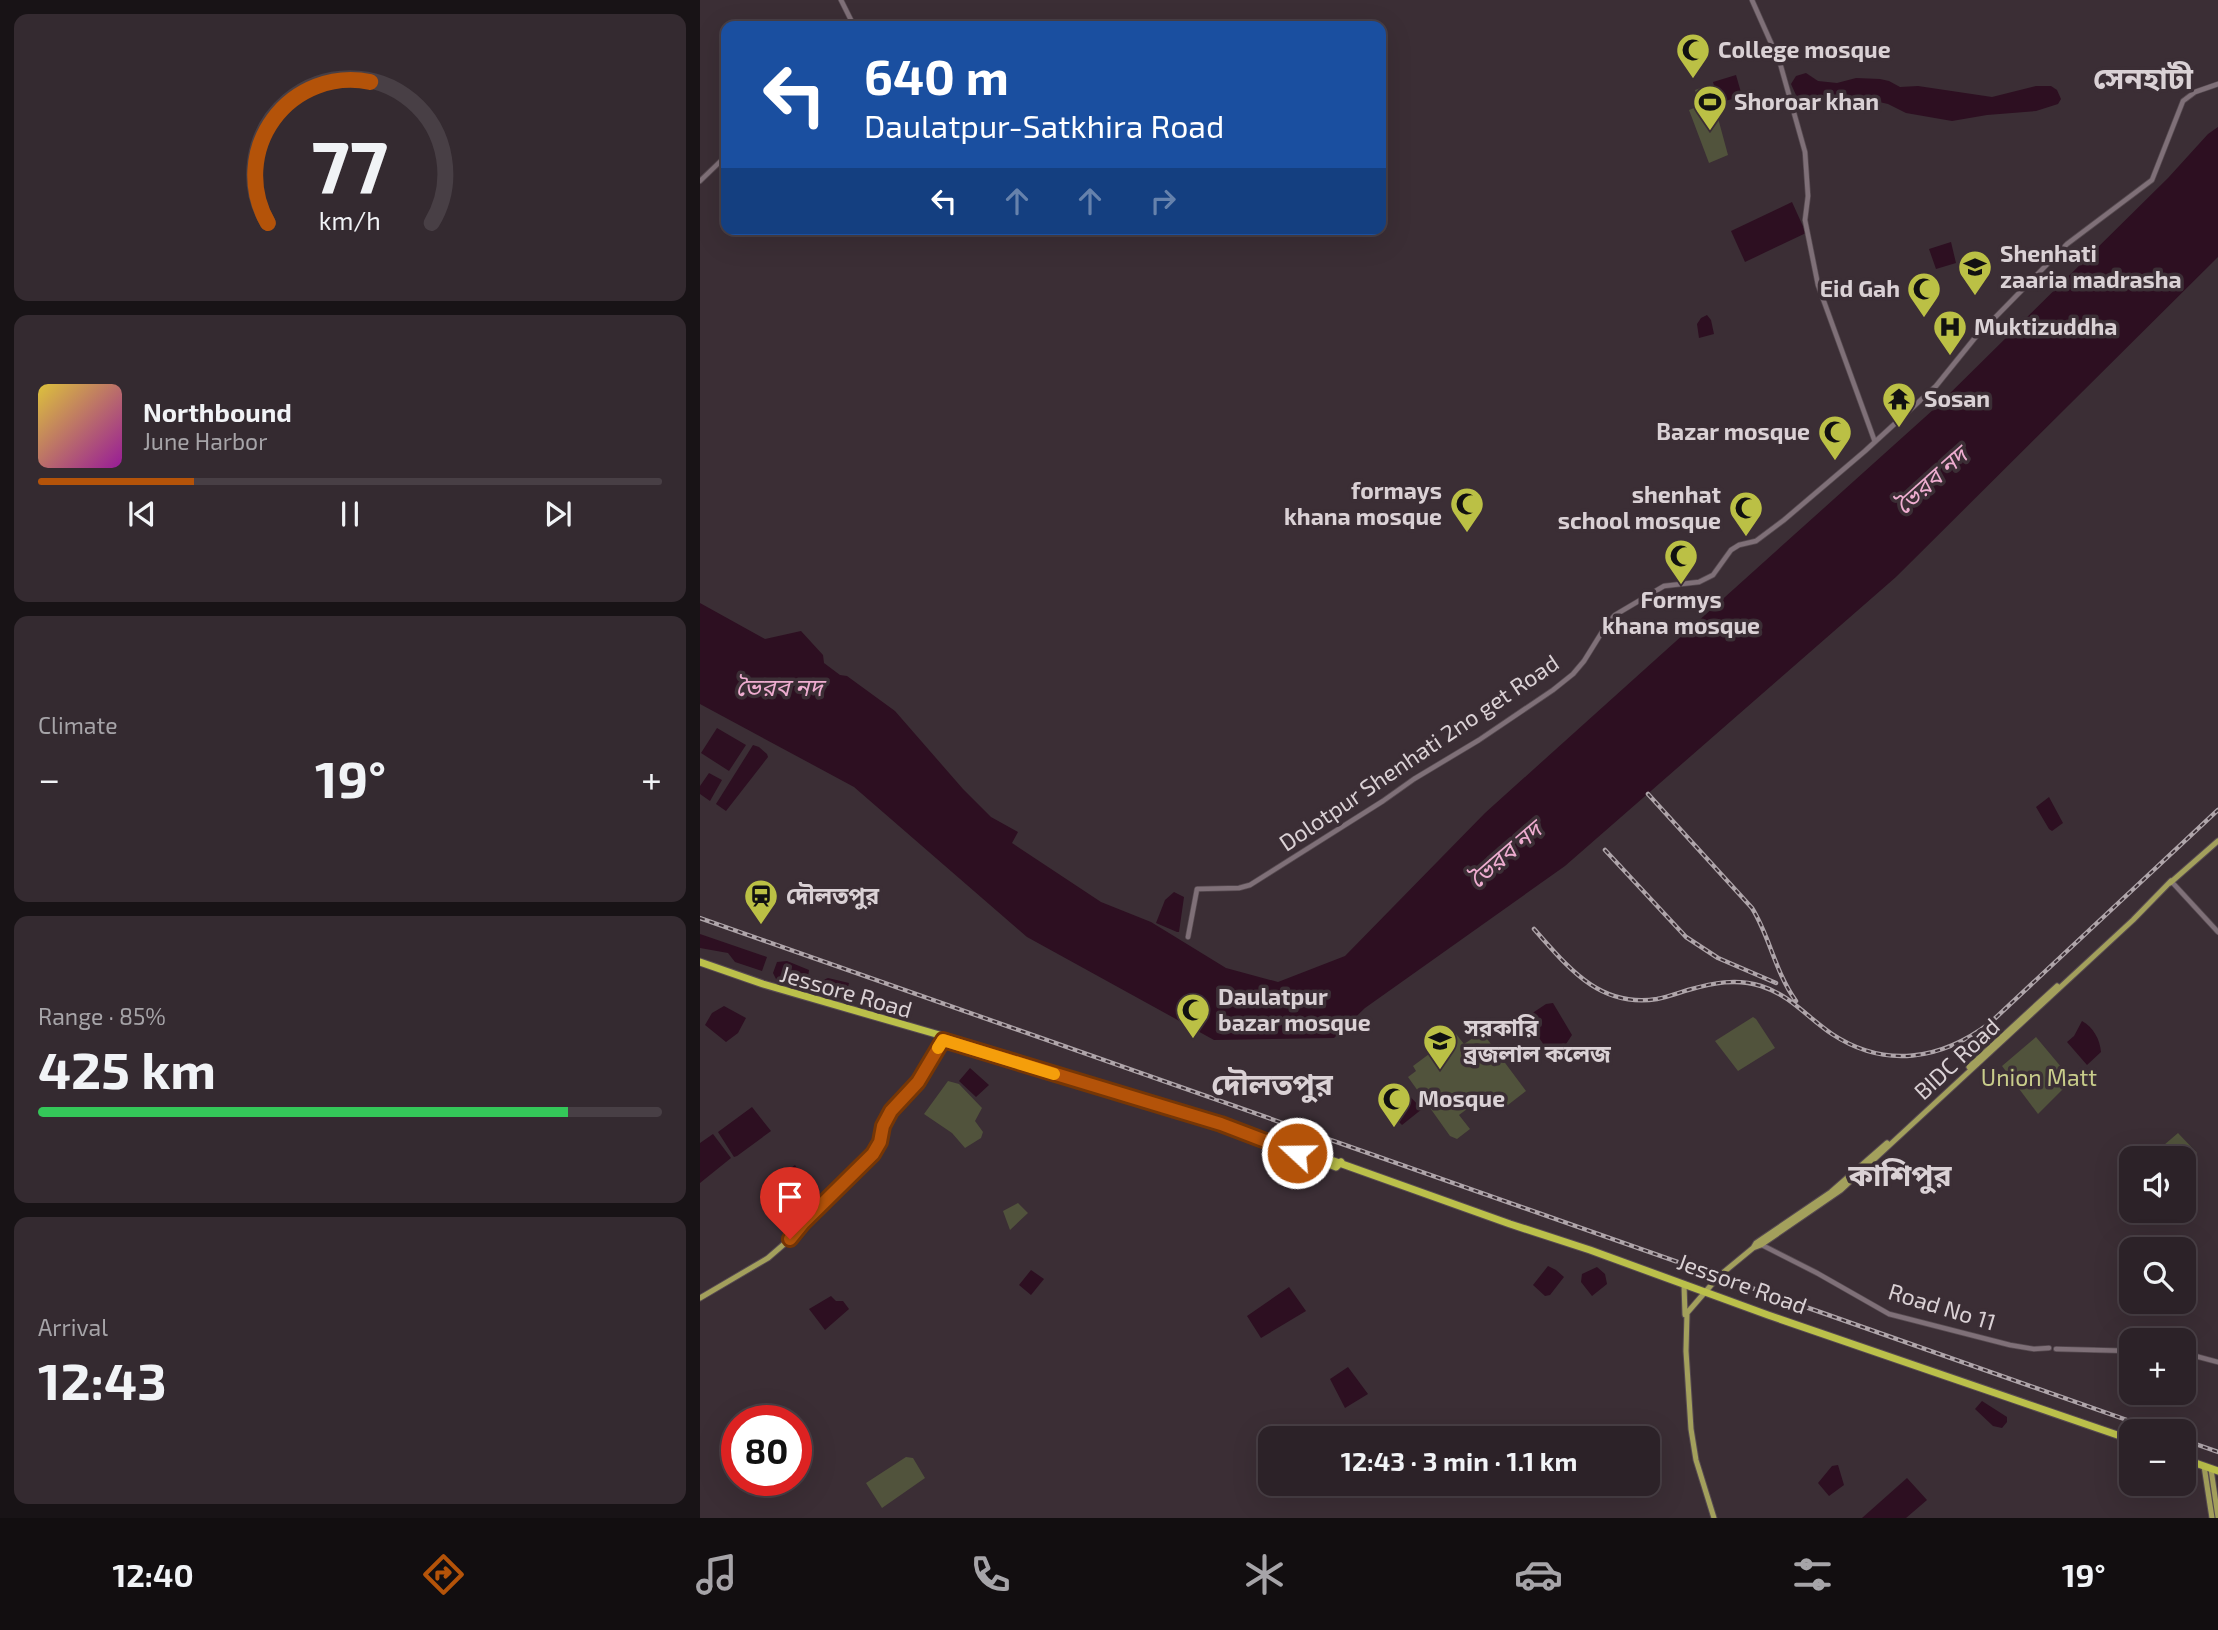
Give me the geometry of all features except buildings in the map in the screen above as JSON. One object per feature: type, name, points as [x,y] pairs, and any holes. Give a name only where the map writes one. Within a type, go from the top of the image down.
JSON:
[{"type":"highway","name":"Jessore Road","points":[[700,964],[790,996],[1221,1124],[1336,1167],[1340,1162]]},
{"type":"highway","name":"Jessore Road","points":[[700,964],[1219,1120],[2119,1435]]},
{"type":"main road","name":"BIDC Road","points":[[1712,1518],[1696,1460],[1691,1429],[1686,1351],[1688,1311],[1719,1276],[1757,1245],[1841,1190],[2218,841]]},
{"type":"main road","points":[[700,1298],[768,1258],[873,1154],[891,1111],[918,1082],[943,1040]]},
{"type":"main road","points":[[1684,1284],[1684,1369],[1688,1430],[1694,1460],[1712,1518]]},
{"type":"main road","points":[[2211,1469],[2218,1517]]},
{"type":"main road","points":[[2211,1469],[2212,1518]]},
{"type":"street","points":[[841,0],[852,21]]},
{"type":"street","points":[[1752,0],[1780,63],[1805,152],[1808,196],[1805,220],[1811,260],[1875,442]]},
{"type":"street","name":"Dolotpur Shenhati 2no get Road","points":[[1188,937],[1197,889],[1239,888],[1250,885],[1413,779],[1479,740],[1573,674],[1615,615],[1664,586],[1699,582],[1713,575],[1731,550],[1756,541],[1784,520],[1936,386],[1973,339],[2067,244],[2152,180],[2183,101],[2195,92],[2218,84]]},
{"type":"street","points":[[700,181],[721,161]]},
{"type":"street","points":[[2172,881],[2218,932]]},
{"type":"street","name":"Road No 11","points":[[1757,1245],[1817,1273],[1889,1314],[2010,1345],[2034,1349],[2049,1348]]},
{"type":"street","points":[[2056,1349],[2119,1350]]},
{"type":"street","points":[[2196,1356],[2218,1362]]},
{"type":"green space","name":"Shoroar khan","points":[[1709,85],[1728,155],[1709,163],[1689,110],[1699,106],[1695,90]]},
{"type":"green space","points":[[1753,1017],[1775,1048],[1738,1071],[1715,1041]]},
{"type":"green space","points":[[1482,1032],[1526,1091],[1504,1108],[1491,1091],[1459,1115],[1470,1129],[1457,1139],[1450,1136],[1408,1077],[1416,1071],[1413,1066],[1456,1034],[1464,1044]]},
{"type":"green space","name":"Union Matt","points":[[2036,1037],[2072,1080],[2038,1114],[2002,1066]]},
{"type":"green space","points":[[948,1081],[959,1084],[982,1108],[975,1121],[983,1132],[981,1138],[965,1148],[952,1133],[924,1114]]},
{"type":"green space","points":[[2178,1133],[2190,1146],[2163,1146]]},
{"type":"green space","points":[[1018,1203],[1028,1213],[1010,1230],[1003,1211]]},
{"type":"green space","points":[[906,1457],[913,1458],[925,1478],[882,1508],[866,1483]]},
{"type":"water","points":[[1806,73],[1818,81],[1837,83],[1856,78],[1880,79],[1900,87],[1918,86],[1992,97],[2036,86],[2051,86],[2057,90],[2061,99],[2058,104],[2036,111],[1952,121],[1906,113],[1888,104],[1866,99],[1831,96],[1803,101],[1796,95],[1791,84],[1796,76]]},
{"type":"water","points":[[1736,75],[1742,96],[1719,103],[1713,82]]},
{"type":"water","name":"ভৈরব নদ","points":[[2218,127],[2218,257],[1896,577],[1565,866],[1365,1008],[1334,1038],[1214,1040],[1027,937],[854,787],[700,704],[700,603],[765,639],[801,631],[823,655],[824,663],[840,675],[847,676],[895,711],[991,817],[1018,832],[1012,843],[1101,902],[1151,922],[1226,968],[1278,982],[1345,956],[1485,813],[1934,409]]},
{"type":"water","points":[[1792,202],[1806,233],[1745,262],[1731,231]]},
{"type":"water","points":[[1951,242],[1956,263],[1936,269],[1929,249]]},
{"type":"water","points":[[1707,315],[1714,334],[1699,338],[1697,324]]},
{"type":"water","points":[[717,728],[746,745],[729,771],[701,753]]},
{"type":"water","points":[[753,745],[759,747],[768,757],[726,811],[716,804]]},
{"type":"water","points":[[709,773],[722,780],[710,801],[700,794],[700,786]]},
{"type":"water","points":[[2049,797],[2063,823],[2052,831],[2036,807]]},
{"type":"water","points":[[1174,892],[1184,897],[1179,932],[1156,923],[1165,900]]},
{"type":"water","points":[[700,934],[767,957],[762,971],[735,962],[728,953],[700,948]]},
{"type":"water","points":[[787,961],[809,970],[808,977],[849,983],[847,992],[843,993],[841,999],[837,999],[824,989],[795,978],[782,978],[777,981],[773,973],[777,962]]},
{"type":"water","points":[[1553,1003],[1572,1035],[1566,1044],[1549,1052],[1525,1018],[1546,1004]]},
{"type":"water","points":[[724,1006],[746,1018],[738,1033],[726,1042],[705,1025],[712,1013]]},
{"type":"water","points":[[2082,1021],[2095,1034],[2101,1052],[2087,1065],[2067,1042],[2074,1036]]},
{"type":"water","points":[[970,1068],[989,1085],[976,1097],[959,1081]]},
{"type":"water","points":[[1398,1084],[1422,1109],[1402,1125],[1380,1103],[1379,1098]]},
{"type":"water","points":[[752,1107],[771,1131],[734,1157],[718,1132]]},
{"type":"water","points":[[713,1134],[731,1158],[700,1183],[700,1143]]},
{"type":"water","points":[[795,1165],[809,1186],[793,1197],[780,1176]]},
{"type":"water","points":[[1548,1266],[1564,1277],[1550,1295],[1545,1296],[1533,1285]]},
{"type":"water","points":[[1597,1267],[1605,1274],[1607,1284],[1592,1296],[1581,1282],[1582,1274]]},
{"type":"water","points":[[1031,1270],[1044,1279],[1031,1295],[1019,1285]]},
{"type":"water","points":[[1289,1287],[1306,1311],[1261,1338],[1247,1316]]},
{"type":"water","points":[[831,1296],[836,1301],[843,1301],[849,1309],[825,1330],[809,1309]]},
{"type":"water","points":[[1348,1367],[1368,1394],[1345,1408],[1330,1379]]},
{"type":"water","points":[[1982,1401],[2007,1417],[2002,1428],[1993,1426],[1975,1409]]},
{"type":"water","points":[[1838,1465],[1844,1485],[1829,1496],[1818,1483],[1832,1466]]},
{"type":"water","points":[[1907,1478],[1927,1500],[1906,1518],[1862,1518]]},
{"type":"railway","points":[[1648,794],[1752,908],[1796,1001]]},
{"type":"railway","points":[[1534,929],[1586,982],[1618,997],[1657,999],[1715,984],[1752,984],[1781,995],[1832,1034],[1852,1045],[1892,1056],[1912,1056],[1952,1045],[1990,1023],[2218,810]]},
{"type":"railway","points":[[1605,850],[1686,937],[1718,958],[1776,983]]},
{"type":"railway","points":[[700,918],[2124,1419]]},
{"type":"railway","points":[[2196,1444],[2218,1452]]},
{"type":"slow traffic","points":[[938,1048],[943,1040],[1054,1074]]},
{"type":"place","name":"College mosque","points":[[1693,80]]},
{"type":"place","name":"Shoroar khan","points":[[1710,132]]},
{"type":"place","name":"Shenhati zaaria madrasha","points":[[1975,297]]},
{"type":"place","name":"Eid Gah","points":[[1924,319]]},
{"type":"place","name":"Muktizuddha","points":[[1950,357]]},
{"type":"place","name":"Sosan","points":[[1899,429]]},
{"type":"place","name":"Bazar mosque","points":[[1835,462]]},
{"type":"place","name":"formays khana mosque","points":[[1467,534]]},
{"type":"place","name":"shenhat school mosque","points":[[1746,538]]},
{"type":"place","name":"Formys khana mosque","points":[[1681,586]]},
{"type":"place","name":"দৌলতপুর","points":[[761,926]]},
{"type":"place","name":"Daulatpur bazar mosque","points":[[1193,1040]]},
{"type":"place","name":"সরকারি ব্রজলাল কলেজ","points":[[1440,1071]]},
{"type":"place","name":"Mosque","points":[[1394,1129]]},
{"type":"district","name":"সেনহাটী","points":[[2143,79]]},
{"type":"district","name":"দৌলতপুর","points":[[1272,1085]]},
{"type":"district","name":"কাশিপুর","points":[[1900,1176]]},
{"type":"route","points":[[790,1239],[815,1210],[873,1154],[891,1111],[918,1082],[943,1040],[1221,1124],[1297,1153]]}]
